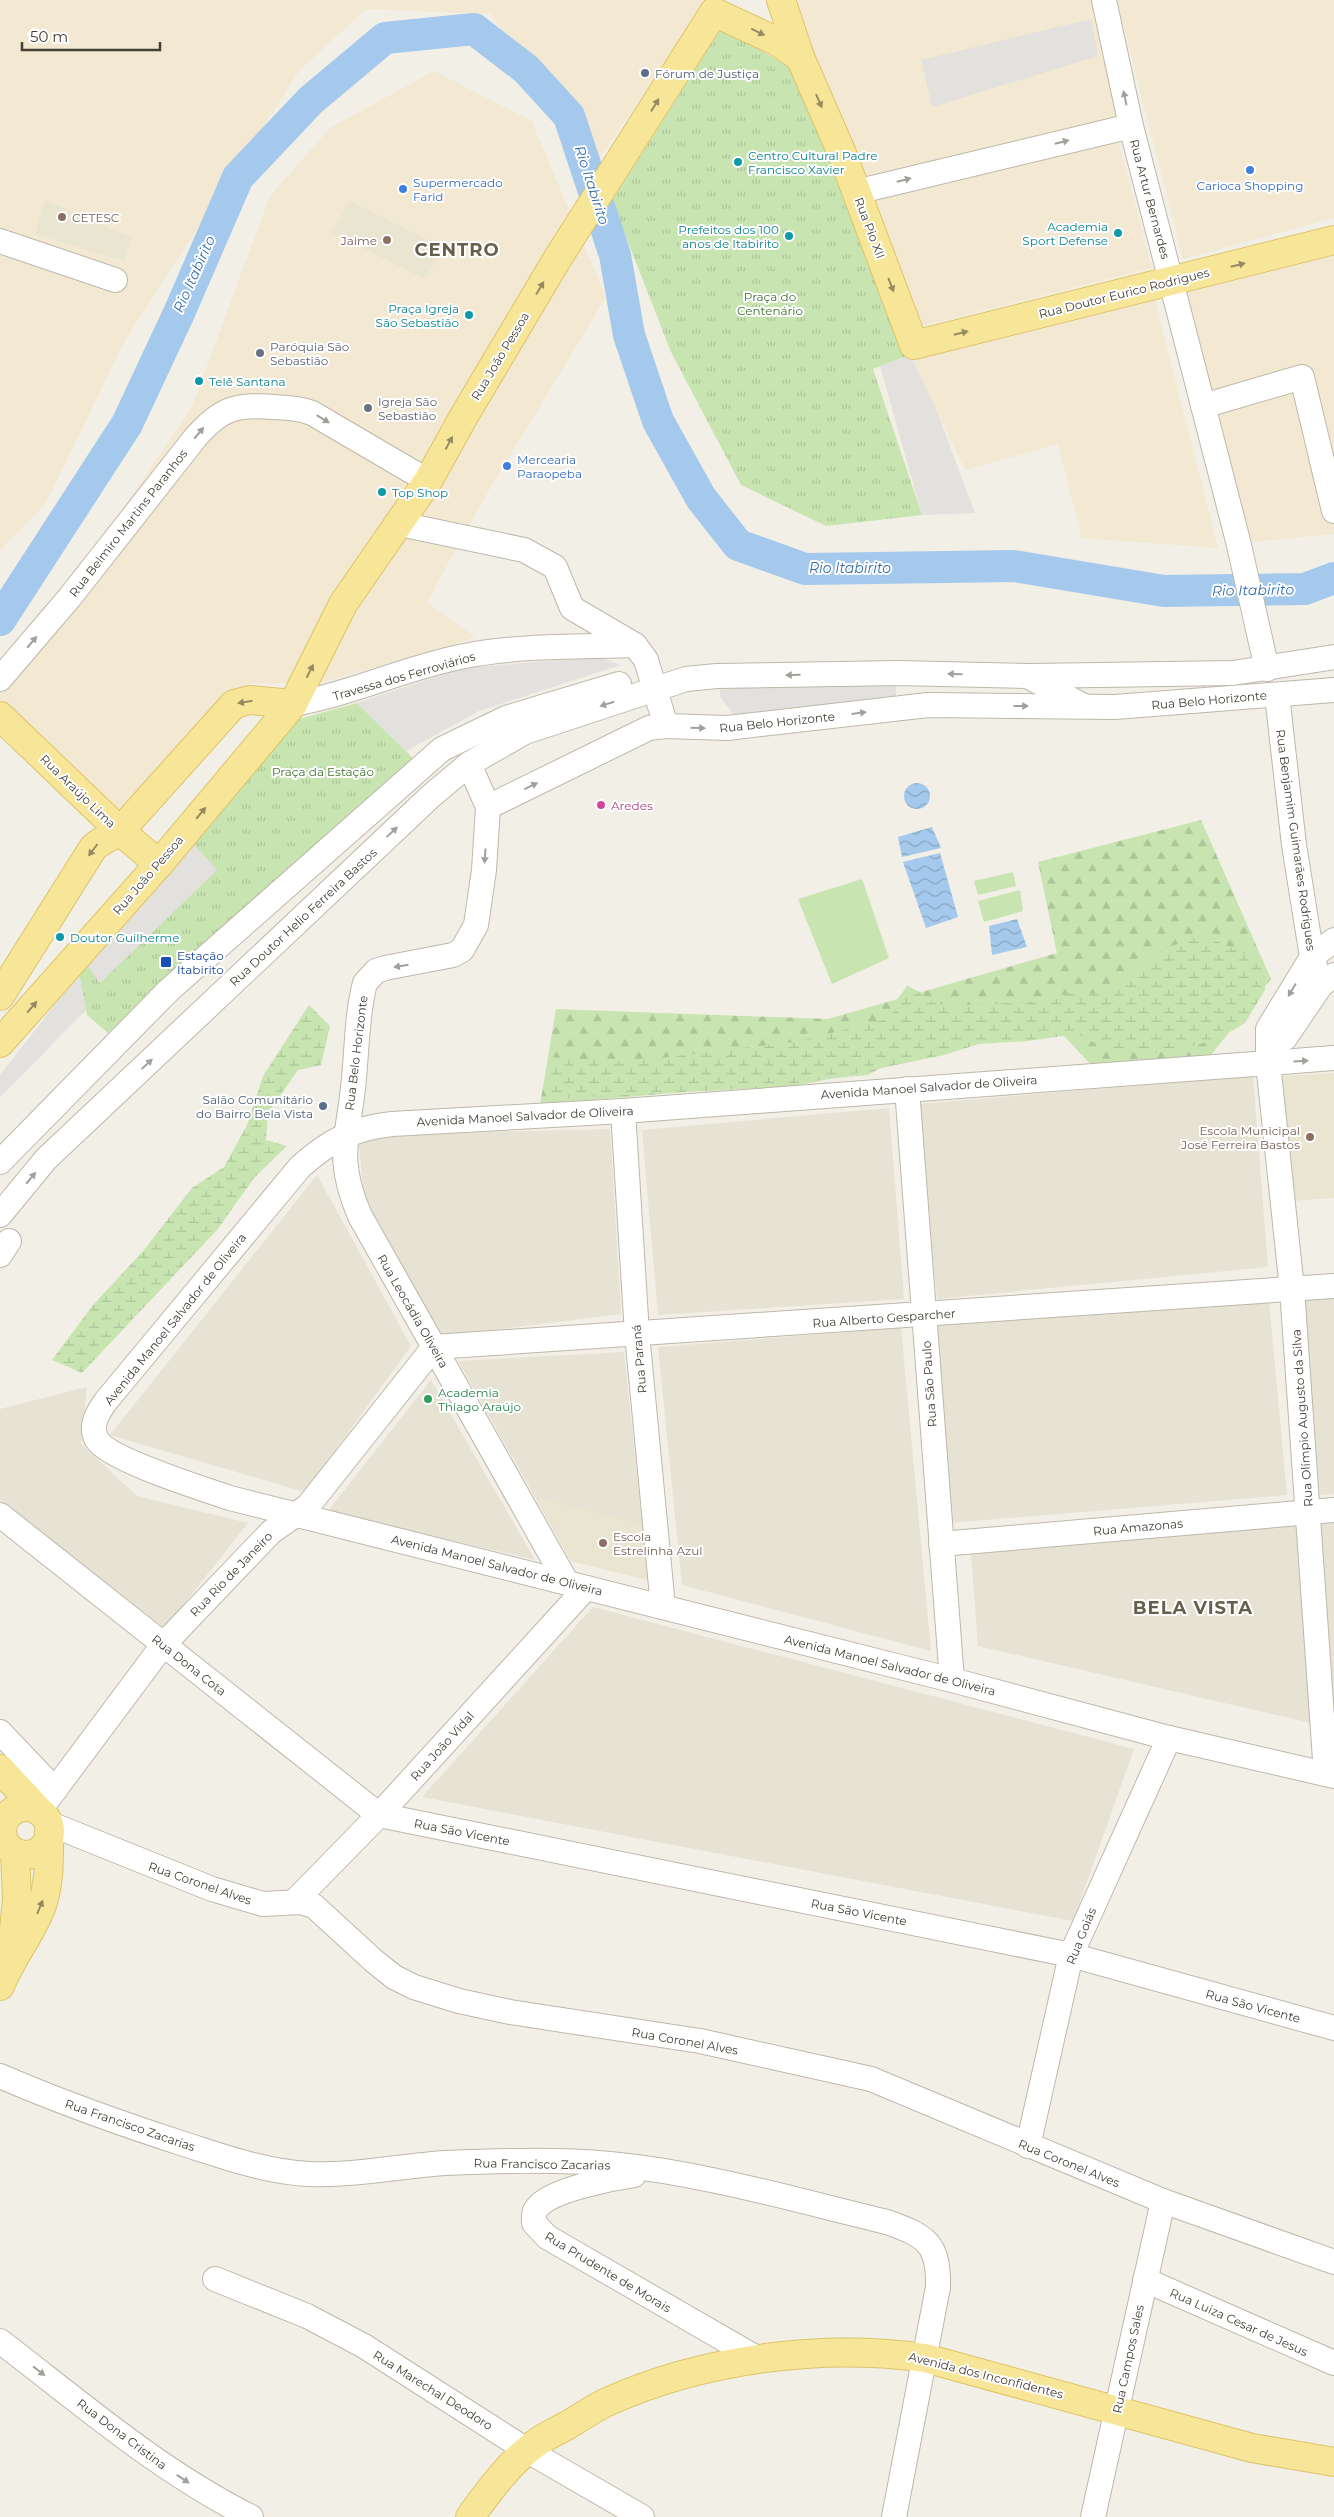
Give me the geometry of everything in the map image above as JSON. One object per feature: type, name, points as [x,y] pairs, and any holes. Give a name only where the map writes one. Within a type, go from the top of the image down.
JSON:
[{"type":"main road","name":"Rua Pio XII","points":[[781,0],[800,57],[841,151],[914,345]]},
{"type":"main road","points":[[711,6],[776,41],[800,57]]},
{"type":"main road","name":"Rua João Pessoa","points":[[0,1043],[159,864],[293,704],[343,604],[428,481],[464,416],[562,252],[629,146],[711,6]]},
{"type":"main road","name":"Rua Doutor Eurico Rodrigues","points":[[914,345],[1334,240]]},
{"type":"main road","points":[[0,996],[93,848],[98,843],[120,831],[234,704],[250,700],[293,704]]},
{"type":"main road","name":"Rua Araújo Lima","points":[[0,716],[120,831],[159,864]]},
{"type":"main road","points":[[0,1769],[48,1814],[48,1839],[38,1852],[22,1855],[15,1853],[4,1841],[1,1822],[10,1813],[24,1807],[48,1814]]},
{"type":"main road","points":[[4,1976],[41,1907],[47,1876],[48,1814]]},
{"type":"main road","points":[[4,1976],[15,1932],[17,1899],[15,1853]]},
{"type":"main road","name":"Avenida dos Inconfidentes","points":[[470,2517],[494,2484],[534,2444],[607,2402],[671,2378],[716,2366],[850,2351],[887,2352],[925,2358],[1252,2448],[1334,2462]]},
{"type":"street","name":"Rua Artur Bernardes","points":[[1104,0],[1131,126],[1238,541],[1267,669]]},
{"type":"street","points":[[856,192],[1131,126]]},
{"type":"street","points":[[0,241],[115,280]]},
{"type":"street","points":[[1203,406],[1302,377],[1334,511]]},
{"type":"street","name":"Rua Belmiro Martins Paranhos","points":[[0,679],[70,597],[205,426],[214,418],[233,408],[254,405],[297,408],[312,413],[428,481]]},
{"type":"street","points":[[400,524],[524,550],[555,567],[572,608],[636,645],[646,660],[666,726]]},
{"type":"street","name":"Travessa dos Ferroviários","points":[[293,704],[341,694],[472,655],[524,649],[636,645]]},
{"type":"street","points":[[928,705],[1027,676],[1233,673],[1334,657]]},
{"type":"street","name":"Rua Belo Horizonte","points":[[652,681],[717,676],[898,673],[1027,676],[1084,706]]},
{"type":"street","points":[[0,1162],[169,990],[442,750],[506,718],[652,681]]},
{"type":"street","name":"Rua Doutor Helio Ferreira Bastos","points":[[0,1215],[53,1153],[431,796],[469,764],[525,732],[652,681]]},
{"type":"street","name":"Rua Belo Horizonte","points":[[488,807],[648,728],[666,726],[727,728],[928,705],[1084,706],[1167,704],[1334,690]]},
{"type":"street","name":"Rua Benjamim Guimarães Rodrigues","points":[[1277,695],[1294,845],[1312,957],[1328,980]]},
{"type":"street","name":"Rua Belo Horizonte","points":[[345,1135],[354,1084],[365,983],[376,971],[452,956],[462,950],[470,939],[480,910],[488,807],[469,764]]},
{"type":"street","points":[[1268,1056],[1268,1029],[1312,957],[1334,940]]},
{"type":"street","points":[[1268,1056],[1328,980]]},
{"type":"street","name":"Avenida Manoel Salvador de Oliveira","points":[[1330,1775],[1169,1738],[952,1680],[230,1498],[151,1471],[100,1443],[95,1433],[95,1426],[96,1418],[106,1402],[300,1167],[324,1147],[361,1128],[392,1124],[623,1111],[907,1089],[1268,1056],[1334,1058]]},
{"type":"street","name":"Rua Olímpio Augusto da Silva","points":[[1268,1056],[1292,1289],[1330,1775]]},
{"type":"street","name":"Rua São Paulo","points":[[907,1089],[952,1680]]},
{"type":"street","name":"Rua Paraná","points":[[623,1111],[637,1334],[663,1607]]},
{"type":"street","name":"Rua Leocádia Oliveira","points":[[345,1135],[345,1168],[351,1196],[360,1216],[434,1347],[577,1585]]},
{"type":"street","name":"Rua Alberto Gesparcher","points":[[434,1347],[924,1316],[1334,1286]]},
{"type":"street","name":"Rua Rio de Janeiro","points":[[48,1814],[163,1645],[271,1532],[308,1506],[434,1347]]},
{"type":"street","name":"Rua Amazonas","points":[[941,1544],[1334,1510]]},
{"type":"street","name":"Rua Dona Cota","points":[[0,1515],[379,1815]]},
{"type":"street","name":"Rua João Vidal","points":[[294,1902],[379,1815],[577,1585]]},
{"type":"street","points":[[0,1732],[48,1814]]},
{"type":"street","name":"Rua Goiás","points":[[1028,2146],[1072,1955],[1169,1738]]},
{"type":"street","name":"Rua Coronel Alves","points":[[48,1814],[212,1890],[263,1904],[308,1903],[320,1909],[374,1961],[394,1977],[414,1987],[510,2012],[700,2041],[871,2079],[1163,2201],[1334,2262]]},
{"type":"street","name":"Rua São Vicente","points":[[379,1815],[1072,1955],[1334,2028]]},
{"type":"street","name":"Rua Francisco Zacarias","points":[[0,2076],[58,2101],[150,2133],[239,2162],[288,2172],[328,2174],[444,2163],[553,2162],[609,2164],[660,2170],[702,2178],[887,2222],[913,2232],[926,2239],[934,2251],[938,2267],[938,2287],[894,2517]]},
{"type":"street","name":"Rua Prudente de Morais","points":[[660,2170],[592,2182],[564,2192],[537,2207],[534,2223],[547,2237],[760,2360]]},
{"type":"street","name":"Rua Campos Sales","points":[[1093,2517],[1163,2201]]},
{"type":"street","name":"Rua Marechal Deodoro","points":[[215,2279],[307,2316],[364,2346],[528,2450],[642,2517]]},
{"type":"street","name":"Rua Luiza Cesar de Jesus","points":[[1145,2280],[1334,2364]]},
{"type":"street","name":"Rua Dona Cristina","points":[[0,2341],[176,2475],[214,2498],[251,2517]]},
{"type":"shaded area","points":[[0,0],[708,0],[596,163],[491,14],[366,9],[299,71],[124,342],[46,503],[0,551]]},
{"type":"shaded area","points":[[788,0],[1092,0],[1121,120],[862,182]]},
{"type":"shaded area","points":[[1117,0],[1334,0],[1334,218],[1183,259]]},
{"type":"shaded area","points":[[1091,19],[1098,56],[932,107],[921,60]]},
{"type":"shaded area","points":[[434,71],[531,120],[606,297],[483,500],[427,602],[476,638],[323,682],[249,684],[117,810],[0,701],[0,688],[191,409],[270,196],[330,128]]},
{"type":"shaded area","points":[[1118,141],[1152,268],[922,326],[870,200]]},
{"type":"shaded area","name":"CETESC","points":[[45,200],[132,238],[124,261],[35,234]]},
{"type":"shaded area","name":"Jaime","points":[[351,201],[443,248],[425,279],[331,232]]},
{"type":"shaded area","points":[[1334,256],[1334,534],[1251,542],[1184,292]]},
{"type":"shaded area","points":[[1153,292],[1218,548],[1082,538],[1058,444],[965,470],[910,355]]},
{"type":"shaded area","points":[[910,355],[936,409],[975,513],[922,515],[880,366]]},
{"type":"shaded area","points":[[599,657],[621,665],[479,711],[406,751],[357,703],[463,668]]},
{"type":"shaded area","points":[[896,684],[896,704],[735,716],[720,697],[720,686]]},
{"type":"shaded area","points":[[191,841],[217,870],[100,983],[87,965]]},
{"type":"shaded area","points":[[79,974],[86,1010],[0,1097],[0,1075]]},
{"type":"shaded area","name":"Escola Municipal José Ferreira Bastos","points":[[1334,1073],[1334,1198],[1291,1201],[1282,1076]]},
{"type":"shaded area","points":[[1253,1076],[1268,1267],[937,1299],[918,1104]]},
{"type":"shaded area","points":[[889,1108],[904,1299],[658,1315],[642,1130]]},
{"type":"shaded area","points":[[610,1129],[621,1314],[442,1336],[365,1206],[358,1135]]},
{"type":"shaded area","points":[[317,1175],[411,1346],[305,1492],[110,1435]]},
{"type":"shaded area","points":[[1334,1298],[1334,1494],[1320,1495],[1304,1300]]},
{"type":"shaded area","points":[[1269,1302],[1287,1495],[949,1523],[934,1324]]},
{"type":"shaded area","points":[[901,1328],[931,1651],[682,1585],[658,1347]]},
{"type":"shaded area","points":[[624,1352],[648,1580],[571,1561],[458,1361]]},
{"type":"shaded area","points":[[431,1380],[535,1560],[328,1511]]},
{"type":"shaded area","points":[[87,1387],[81,1444],[137,1496],[248,1523],[165,1628],[0,1501],[0,1409]]},
{"type":"shaded area","name":"Escola Estrelinha Azul","points":[[537,1497],[644,1525],[648,1580],[571,1561]]},
{"type":"shaded area","points":[[1334,1521],[1334,1746],[1320,1522]]},
{"type":"shaded area","points":[[1297,1526],[1311,1723],[978,1646],[970,1542]]},
{"type":"shaded area","points":[[593,1607],[1134,1749],[1073,1921],[422,1797]]},
{"type":"green space","name":"Praça do Centenário","points":[[722,27],[792,69],[910,355],[873,369],[922,515],[826,526],[741,485],[671,352],[612,201]]},
{"type":"green space","name":"Praça da Estação","points":[[357,703],[417,762],[108,1033],[87,1015],[79,974],[292,721]]},
{"type":"green space","points":[[1201,820],[1271,979],[1207,1060],[1096,1070],[1062,1034],[951,1036],[900,1057],[868,1075],[540,1105],[556,1009],[828,1019],[1057,953],[1038,862]]},
{"type":"green space","points":[[1013,872],[1016,886],[978,895],[974,881]]},
{"type":"green space","points":[[862,879],[889,958],[832,984],[798,899]]},
{"type":"green space","points":[[1020,890],[1023,911],[984,922],[978,901]]},
{"type":"green space","points":[[1203,935],[1246,954],[1264,969],[1265,990],[1245,1023],[1218,1039],[1186,1048],[1149,1054],[1108,1050],[1077,1034],[1028,1041],[979,1044],[944,1055],[795,1086],[552,1099],[548,1057],[625,1062],[794,1042],[892,1018],[897,1000],[907,986],[918,991],[929,1001],[950,1006],[1030,1002],[1070,993],[1105,994],[1134,976],[1163,949]]},
{"type":"green space","points":[[309,1005],[330,1026],[321,1065],[298,1070],[268,1113],[266,1140],[287,1146],[254,1178],[217,1230],[82,1373],[52,1360],[93,1305],[144,1250],[192,1188],[224,1167],[247,1125],[263,1076]]},
{"type":"water","points":[[917,783],[927,786],[930,796],[927,806],[917,809],[907,806],[904,796],[907,786]]},
{"type":"water","points":[[932,827],[941,848],[902,857],[898,837]]},
{"type":"water","points":[[940,853],[958,917],[926,928],[903,862]]},
{"type":"water","points":[[1017,919],[1027,947],[992,955],[989,926]]},
{"type":"waterway","name":"Rio Itabirito","points":[[0,620],[127,424],[179,313],[238,177],[311,100],[385,38],[474,29],[526,69],[569,116],[615,255],[629,335],[658,421],[701,498],[738,545],[805,569],[1014,566],[1164,591],[1305,589],[1334,578]]},
{"type":"place","name":"Fórum de Justiça","points":[[645,73]]},
{"type":"place","name":"Centro Cultural Padre Francisco Xavier","points":[[738,162]]},
{"type":"place","name":"Carioca Shopping","points":[[1250,170]]},
{"type":"place","name":"Supermercado Farid","points":[[403,189]]},
{"type":"place","name":"CETESC","points":[[62,217]]},
{"type":"place","name":"Academia Sport Defense","points":[[1118,233]]},
{"type":"place","name":"Prefeitos dos 100 anos de Itabirito","points":[[789,236]]},
{"type":"place","name":"Jaime","points":[[387,240]]},
{"type":"place","name":"Praça Igreja São Sebastião","points":[[469,315]]},
{"type":"place","name":"Paróquia São Sebastião","points":[[260,353]]},
{"type":"place","name":"Telê Santana","points":[[199,381]]},
{"type":"place","name":"Igreja São Sebastião","points":[[368,408]]},
{"type":"place","name":"Mercearia Paraopeba","points":[[507,466]]},
{"type":"place","name":"Top Shop","points":[[382,492]]},
{"type":"place","name":"Aredes","points":[[601,805]]},
{"type":"place","name":"Doutor Guilherme","points":[[60,937]]},
{"type":"place","name":"Estação Itabirito","points":[[166,962]]},
{"type":"place","name":"Salão Comunitário do Bairro Bela Vista","points":[[323,1106]]},
{"type":"place","name":"Escola Municipal José Ferreira Bastos","points":[[1310,1137]]},
{"type":"place","name":"Academia Thiago Araújo","points":[[428,1399]]},
{"type":"place","name":"Escola Estrelinha Azul","points":[[603,1543]]},
{"type":"district","name":"CENTRO","points":[[457,250]]},
{"type":"district","name":"BELA VISTA","points":[[1193,1608]]}]
